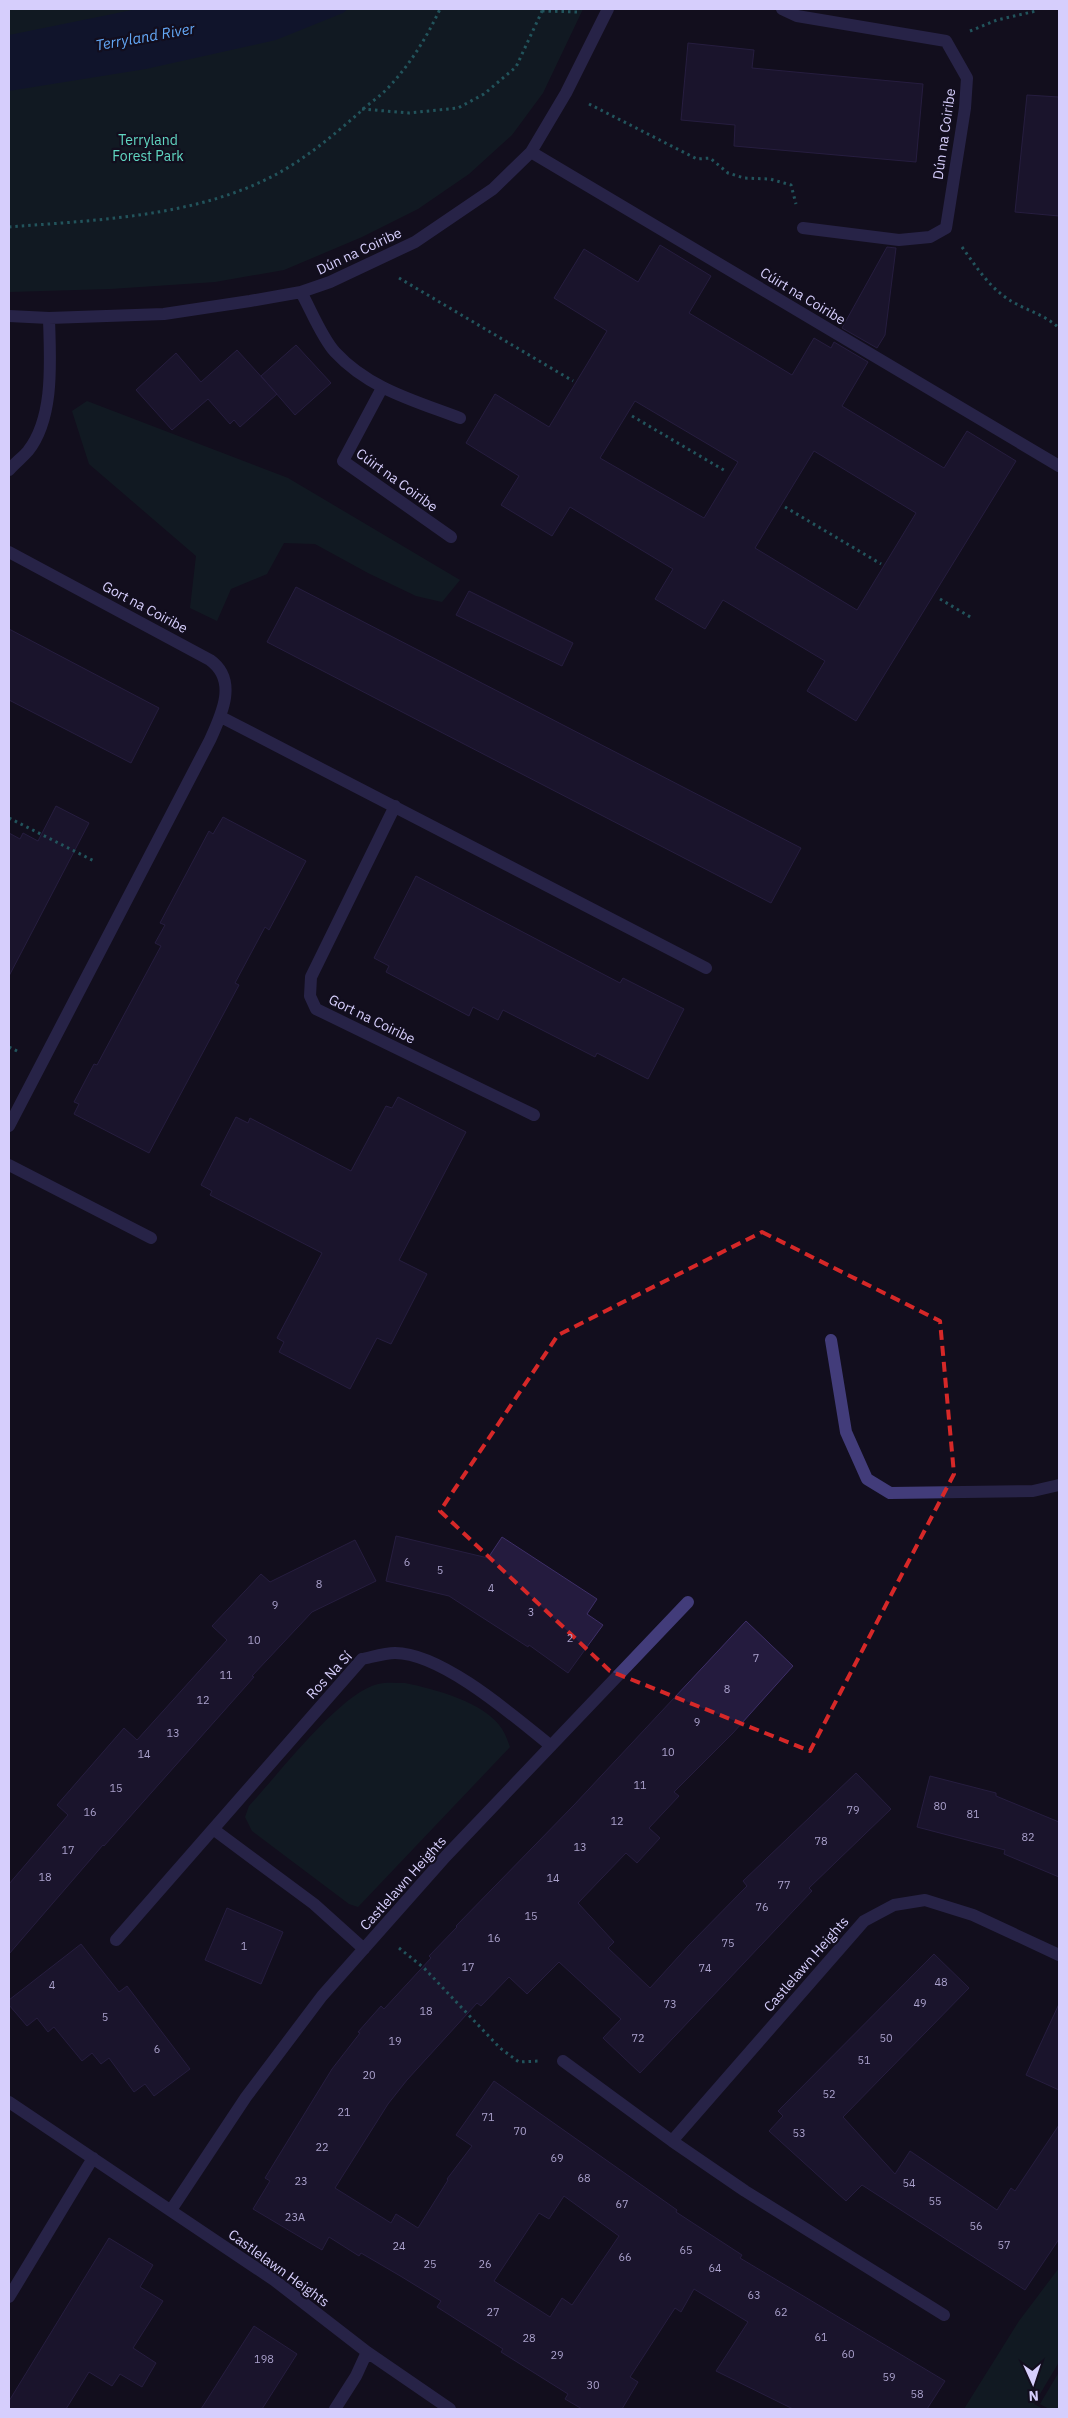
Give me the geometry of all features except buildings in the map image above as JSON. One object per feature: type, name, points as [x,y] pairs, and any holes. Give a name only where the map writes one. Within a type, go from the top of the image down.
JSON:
[{"type":"street","points":[[782,9],[797,16],[946,41]]},
{"type":"street","name":"Dún na Coiribe","points":[[9,316],[49,318],[164,314],[301,292],[330,282],[415,242],[485,194],[531,152],[566,93],[607,11]]},
{"type":"street","name":"Dún na Coiribe","points":[[946,41],[966,78],[965,108],[956,155],[946,228]]},
{"type":"street","name":"Cúirt na Coiribe","points":[[531,152],[1059,466]]},
{"type":"street","points":[[803,228],[899,240],[930,237],[946,228]]},
{"type":"street","points":[[301,292],[334,351],[359,374],[382,388],[460,418]]},
{"type":"street","points":[[9,470],[29,450],[46,413],[50,368],[49,318]]},
{"type":"street","name":"Cúirt na Coiribe","points":[[382,388],[343,461],[451,537]]},
{"type":"street","name":"Gort na Coiribe","points":[[9,552],[148,624],[220,667],[225,678],[225,695],[221,717],[9,1126]]},
{"type":"street","points":[[221,717],[706,968]]},
{"type":"street","name":"Gort na Coiribe","points":[[395,806],[311,977],[310,996],[316,1009],[534,1115]]},
{"type":"street","points":[[9,1165],[151,1238]]},
{"type":"street","points":[[831,1340],[846,1432],[867,1479],[890,1493],[1033,1491],[1059,1485]]},
{"type":"street","name":"Castlelawn Heights","points":[[170,2210],[246,2097],[322,1996],[446,1856],[688,1602]]},
{"type":"street","name":"Ros Na Sí","points":[[116,1940],[362,1659],[396,1653],[425,1660],[484,1692],[551,1746]]},
{"type":"street","points":[[213,1829],[314,1904],[366,1947]]},
{"type":"street","name":"Castlelawn Heights","points":[[672,2141],[864,1921],[894,1905],[925,1900],[973,1915],[1059,1955]]},
{"type":"street","points":[[563,2061],[672,2141],[745,2191],[944,2315]]},
{"type":"street","name":"Castlelawn Heights","points":[[9,2102],[274,2280],[367,2352],[450,2409]]},
{"type":"street","points":[[9,2297],[93,2158]]},
{"type":"street","points":[[335,2409],[356,2376],[367,2352]]},
{"type":"path","points":[[9,227],[125,216],[174,208],[222,197],[275,175],[333,136],[385,91],[405,68],[427,37],[440,9]]},
{"type":"path","points":[[946,41],[997,20],[1036,11],[1036,9]]},
{"type":"path","points":[[362,109],[409,113],[458,108],[484,94],[516,68],[543,10],[607,11]]},
{"type":"path","points":[[566,93],[697,159],[710,158],[728,173],[744,178],[770,179],[791,185],[803,228]]},
{"type":"path","points":[[946,228],[991,285],[1007,298],[1049,318],[1059,328]]},
{"type":"path","points":[[372,262],[573,381]]},
{"type":"path","points":[[632,416],[727,472]]},
{"type":"path","points":[[785,507],[881,564]]},
{"type":"path","points":[[940,599],[972,618]]},
{"type":"path","points":[[9,818],[94,862]]},
{"type":"path","points":[[366,1947],[396,1946],[424,1968],[500,2048],[519,2062],[563,2061]]},
{"type":"highlighted area","points":[[762,1232],[940,1321],[954,1474],[810,1751],[610,1671],[440,1511],[558,1335]]},
{"type":"green space","name":"Terryland Forest Park","points":[[9,9],[583,9],[543,93],[512,135],[469,174],[418,209],[362,237],[284,270],[215,282],[110,289],[9,292]]},
{"type":"green space","points":[[87,401],[288,478],[460,580],[442,602],[416,596],[368,573],[315,544],[284,543],[267,574],[231,589],[217,621],[190,608],[196,556],[89,464],[72,411]]},
{"type":"green space","points":[[405,1683],[444,1693],[484,1711],[502,1729],[510,1747],[358,1907],[349,1904],[252,1831],[245,1817],[249,1806],[292,1757],[328,1718],[346,1702],[363,1690],[378,1684]]},
{"type":"green space","points":[[1059,2268],[1059,2362],[1034,2404],[1043,2409],[964,2409],[1019,2321]]},
{"type":"green space","points":[[1059,2372],[1059,2409],[1049,2409],[1040,2404]]},
{"type":"water","name":"Terryland River","points":[[137,9],[348,9],[343,13],[276,40],[146,69],[9,91],[9,35]]}]
